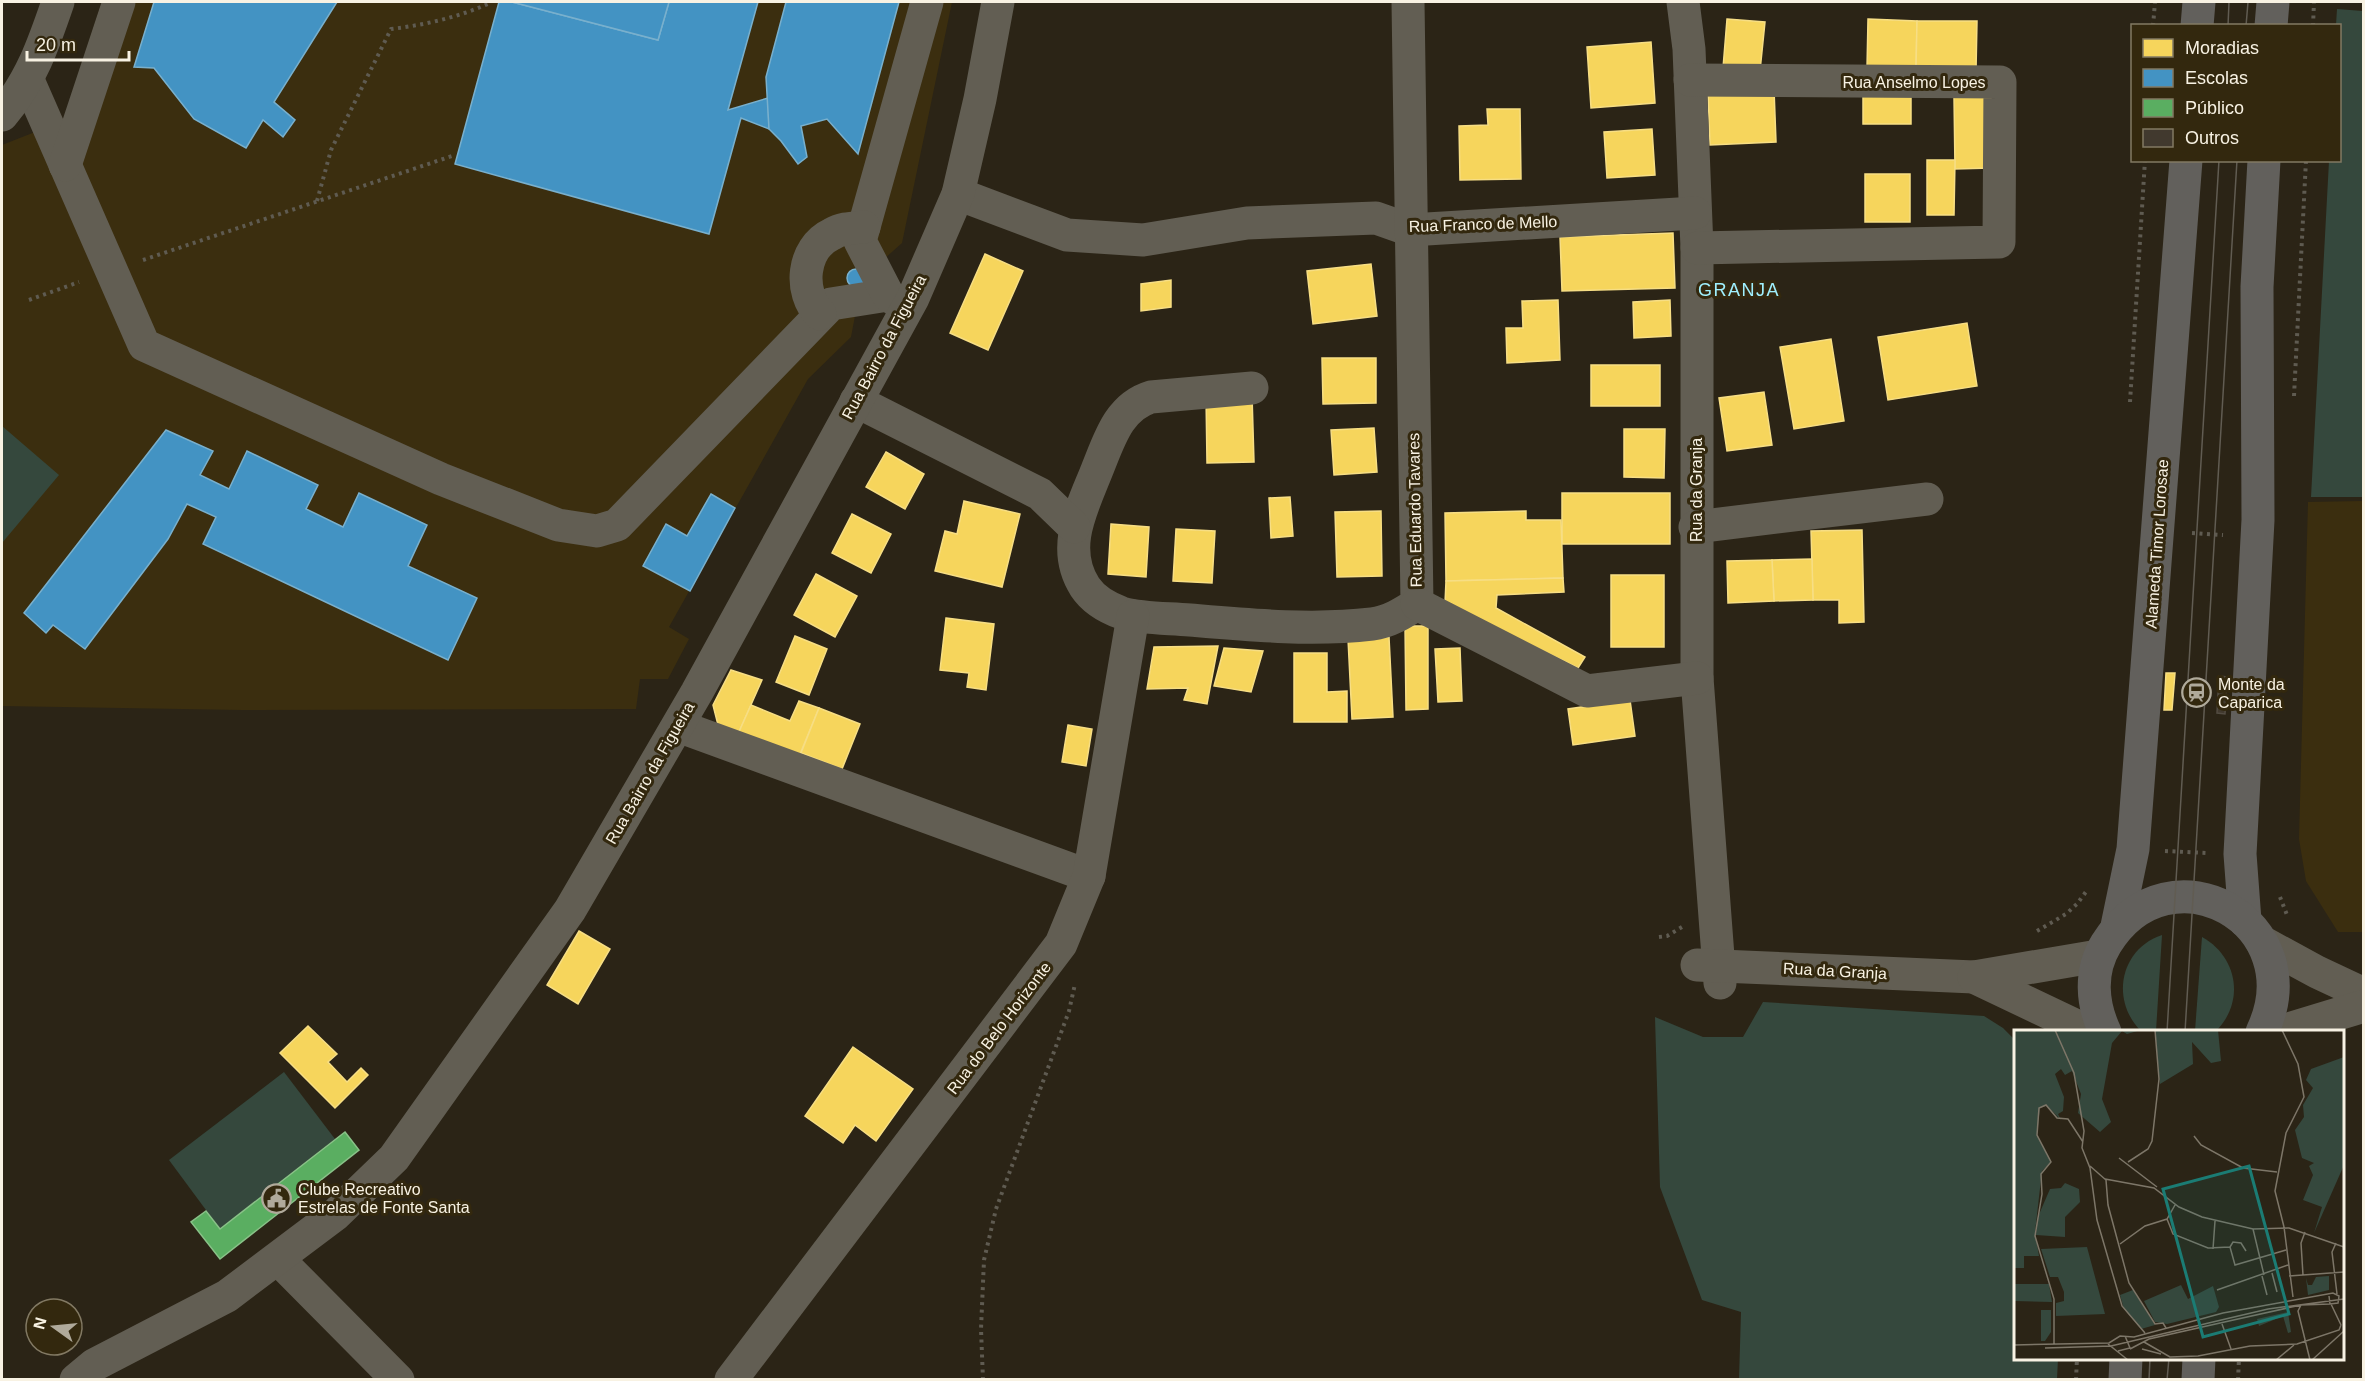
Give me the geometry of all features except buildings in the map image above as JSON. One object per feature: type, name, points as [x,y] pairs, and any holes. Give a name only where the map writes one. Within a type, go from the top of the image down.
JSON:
[{"type":"main road","points":[[2197,24],[2199,2]]},
{"type":"main road","points":[[2271,24],[2273,2]]},
{"type":"main road","name":"Alameda Timor Lorosae","points":[[2117,926],[2133,849],[2187,162]]},
{"type":"main road","points":[[2254,932],[2240,854],[2257,536],[2257,287],[2264,162]]},
{"type":"main road","points":[[2104,1030],[2097,1014],[2093,985],[2098,956],[2117,926],[2134,912],[2153,902],[2174,897],[2192,897],[2212,901],[2230,909],[2254,932],[2272,965],[2275,990],[2270,1014],[2263,1030]]},
{"type":"main road","points":[[2125,1380],[2126,1360]]},
{"type":"main road","points":[[2198,1380],[2199,1360]]},
{"type":"street","points":[[2,115],[28,80],[39,58],[58,2]]},
{"type":"street","points":[[65,165],[119,2]]},
{"type":"street","points":[[898,302],[860,241],[927,2]]},
{"type":"street","name":"Rua Bairro da Figueira","points":[[76,1380],[94,1365],[227,1296],[336,1214],[394,1158],[570,910],[678,726],[856,401],[898,302],[958,194],[980,99],[998,2]]},
{"type":"street","name":"Rua Eduardo Tavares","points":[[1252,388],[1152,397],[1141,400],[1130,407],[1112,434],[1074,527],[1074,554],[1085,587],[1108,607],[1133,616],[1270,626],[1373,624],[1398,616],[1417,604],[1407,2]]},
{"type":"street","name":"Rua da Granja","points":[[1683,2],[1690,80],[1697,248],[1695,527],[1697,678],[1711,971],[1974,977],[2098,956]]},
{"type":"street","points":[[28,80],[144,345],[447,482],[558,525],[597,531],[617,525],[831,304],[898,302]]},
{"type":"street","name":"Rua Anselmo Lopes","points":[[1690,80],[2000,82],[1999,242],[1697,248]]},
{"type":"street","name":"Rua Franco de Mello","points":[[958,194],[1066,235],[1143,240],[1247,223],[1376,218],[1410,230],[1695,213]]},
{"type":"street","points":[[820,314],[807,292],[805,278],[808,262],[816,246],[829,234],[846,228],[864,227]]},
{"type":"street","points":[[856,401],[1040,494],[1074,527]]},
{"type":"street","points":[[1695,527],[1927,499]]},
{"type":"street","points":[[1417,604],[1587,691],[1697,678]]},
{"type":"street","name":"Rua do Belo Horizonte","points":[[731,1380],[1054,955],[1089,876],[1133,616]]},
{"type":"street","points":[[678,726],[1089,876]]},
{"type":"street","points":[[2254,932],[2317,972],[2364,994]]},
{"type":"street","name":"Rua da Granja","points":[[1974,977],[2085,1030]]},
{"type":"street","points":[[2286,1030],[2364,1006]]},
{"type":"street","points":[[278,1259],[398,1380]]},
{"type":"path","points":[[2153,24],[2155,2]]},
{"type":"path","points":[[2313,24],[2314,2]]},
{"type":"path","points":[[317,201],[331,150],[392,29],[424,25],[466,13],[489,3]]},
{"type":"path","points":[[29,300],[452,156]]},
{"type":"path","points":[[2130,411],[2145,162]]},
{"type":"path","points":[[2158,531],[2257,536]]},
{"type":"path","points":[[2133,849],[2240,854]]},
{"type":"path","points":[[2037,940],[2036,932],[2040,927],[2066,914],[2077,904],[2090,885]]},
{"type":"path","points":[[983,1380],[981,1329],[984,1260],[996,1209],[1069,1011],[1076,977]]},
{"type":"path","points":[[2076,1380],[2078,1360]]},
{"type":"path","points":[[2238,1380],[2239,1360]]},
{"type":"shaded area","points":[[102,2],[952,2],[902,243],[874,268],[858,300],[851,337],[808,379],[669,627],[689,639],[668,679],[640,679],[636,709],[241,710],[2,706],[2,145],[63,121]]},
{"type":"shaded area","points":[[2363,501],[2363,932],[2338,932],[2306,881],[2299,839],[2308,502]]},
{"type":"green space","points":[[2337,9],[2363,11],[2363,497],[2311,497],[2329,162],[2341,162],[2341,24],[2336,24]]},
{"type":"green space","points":[[2,426],[59,475],[2,543]]},
{"type":"green space","points":[[2162,935],[2156,1030],[2140,1030],[2131,1019],[2125,1005],[2123,991],[2124,977],[2129,963],[2148,942]]},
{"type":"green space","points":[[2202,937],[2214,946],[2230,968],[2234,994],[2231,1007],[2217,1030],[2195,1030]]},
{"type":"green space","points":[[1763,1002],[1984,1016],[2003,1028],[2014,1039],[2014,1360],[2058,1360],[2057,1379],[1739,1379],[1741,1312],[1702,1300],[1660,1187],[1655,1017],[1703,1037],[1743,1037]]},
{"type":"green space","points":[[284,1072],[335,1139],[220,1229],[169,1160]]},
{"type":"tram line","points":[[2228,24],[2229,2]]},
{"type":"tram line","points":[[2246,24],[2248,2]]},
{"type":"tram line","points":[[2167,1030],[2219,162]]},
{"type":"tram line","points":[[2185,1030],[2237,162]]},
{"type":"tram line","points":[[2149,1380],[2150,1360]]},
{"type":"tram line","points":[[2167,1380],[2169,1360]]},
{"type":"place","name":"Monte da Caparica","points":[[2197,693]]},
{"type":"place","name":"Clube Recreativo Estrelas de Fonte Santa","points":[[277,1198]]},
{"type":"district","name":"GRANJA","points":[[1739,290]]}]
